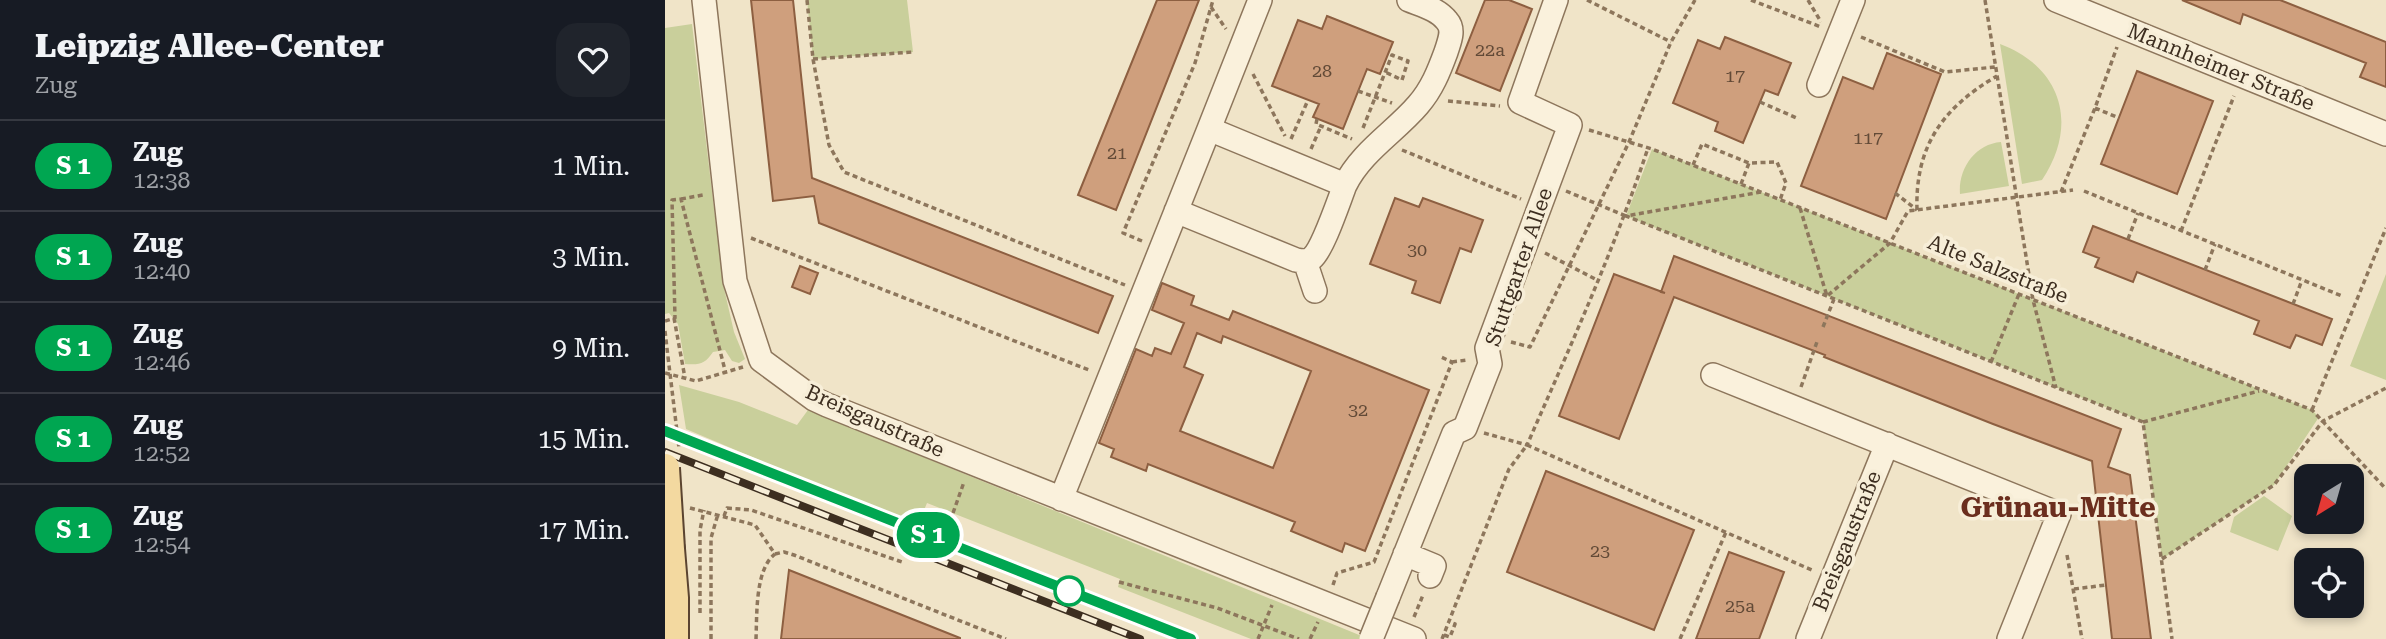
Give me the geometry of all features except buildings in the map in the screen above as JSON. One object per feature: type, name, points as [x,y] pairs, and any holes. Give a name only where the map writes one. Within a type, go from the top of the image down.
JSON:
[{"type":"main road","points":[[665,468],[674,598],[674,639]]},
{"type":"street","points":[[704,0],[735,281],[761,360]]},
{"type":"street","points":[[1061,499],[1260,0]]},
{"type":"street","points":[[1176,211],[1296,260],[1305,261],[1312,258],[1319,248],[1353,170],[1411,113],[1438,74],[1449,43],[1450,26],[1439,14],[1409,0]]},
{"type":"street","points":[[1556,0],[1520,102],[1570,125]]},
{"type":"street","points":[[1819,85],[1853,0]]},
{"type":"street","name":"Mannheimer Straße","points":[[2056,0],[2386,134]]},
{"type":"street","name":"Stuttgarter Allee","points":[[1371,639],[1454,433],[1465,428],[1490,364],[1487,348],[1570,125]]},
{"type":"street","points":[[1209,129],[1345,185]]},
{"type":"street","points":[[1305,261],[1315,291]]},
{"type":"street","name":"Breisgaustraße","points":[[761,360],[814,399],[1326,603],[1413,629]]},
{"type":"street","name":"Breisgaustraße","points":[[1713,374],[2059,513]]},
{"type":"street","name":"Breisgaustraße","points":[[1808,639],[1887,444]]},
{"type":"street","points":[[2009,639],[2059,513]]},
{"type":"street","points":[[1405,554],[1434,566],[1430,576]]},
{"type":"street","points":[[674,598],[686,624],[688,639]]},
{"type":"path","points":[[807,0],[813,59],[829,145],[844,172],[1143,292]]},
{"type":"path","points":[[1161,249],[1123,233],[1195,63],[1213,0]]},
{"type":"path","points":[[1587,0],[1671,42]]},
{"type":"path","points":[[1491,337],[1530,347],[1629,142],[1671,42],[1695,0]]},
{"type":"path","points":[[1751,0],[1825,29],[1808,0]]},
{"type":"path","points":[[1985,0],[2033,300],[2056,388]]},
{"type":"path","points":[[1211,7],[1240,50],[1289,144],[1308,100]]},
{"type":"path","points":[[2061,192],[2124,27]]},
{"type":"path","points":[[1841,29],[1945,72],[1995,67]]},
{"type":"path","points":[[813,59],[913,52]]},
{"type":"path","points":[[1362,129],[1376,97],[1385,72],[1392,55],[1408,61],[1402,80],[1385,72]]},
{"type":"path","points":[[2181,231],[2242,75]]},
{"type":"path","points":[[1917,210],[1917,184],[1925,151],[1937,128],[1959,103],[1997,76]]},
{"type":"path","points":[[1358,91],[1404,107],[1411,113]]},
{"type":"path","points":[[1427,93],[1440,100],[1498,107],[1520,102]]},
{"type":"path","points":[[1760,102],[1799,119]]},
{"type":"path","points":[[2095,108],[2119,118]]},
{"type":"path","points":[[1317,119],[1316,124],[1357,141],[1398,148],[1539,207]]},
{"type":"path","name":"Alte Salzstraße","points":[[1570,125],[1648,148],[1693,165],[2312,410],[2386,489]]},
{"type":"path","points":[[1693,165],[1702,144],[1749,163],[1777,162],[1786,183],[1780,200]]},
{"type":"path","points":[[1443,637],[1509,469],[1527,445],[1599,281],[1626,216],[1648,148]]},
{"type":"path","points":[[1741,184],[1749,163]]},
{"type":"path","points":[[1548,184],[2143,422],[2261,390]]},
{"type":"path","points":[[1827,296],[1890,243],[1908,211],[2073,190]]},
{"type":"path","points":[[2084,191],[2341,296]]},
{"type":"path","points":[[1626,216],[1761,192]]},
{"type":"path","points":[[1895,193],[1917,210]]},
{"type":"path","points":[[685,378],[674,318],[672,200],[681,199],[726,374]]},
{"type":"path","points":[[1800,208],[1827,296]]},
{"type":"path","points":[[2128,239],[2138,213]]},
{"type":"path","points":[[2312,410],[2386,228]]},
{"type":"path","points":[[729,230],[1109,378]]},
{"type":"path","points":[[1526,243],[1599,281]]},
{"type":"path","points":[[2205,270],[2215,244]]},
{"type":"path","points":[[2293,304],[2302,280]]},
{"type":"path","points":[[1991,362],[2019,294]]},
{"type":"path","points":[[1823,327],[1834,299]]},
{"type":"path","points":[[665,321],[674,318]]},
{"type":"path","points":[[665,331],[668,357]]},
{"type":"path","points":[[1794,407],[1818,339]]},
{"type":"path","points":[[1441,358],[1452,362],[1475,358]]},
{"type":"path","points":[[665,373],[696,381],[726,374],[761,360]]},
{"type":"path","points":[[1326,603],[1337,573],[1374,562],[1452,362]]},
{"type":"path","points":[[2162,559],[2274,485],[2323,421],[2386,388]]},
{"type":"path","points":[[2143,422],[2172,639]]},
{"type":"path","points":[[1465,428],[1527,445],[1832,579]]},
{"type":"path","points":[[953,513],[971,463]]},
{"type":"path","points":[[724,516],[727,508],[751,510],[902,562]]},
{"type":"path","points":[[701,583],[700,530],[704,510],[755,525],[775,554]]},
{"type":"path","points":[[2059,513],[2082,639]]},
{"type":"path","points":[[711,639],[711,538],[718,514]]},
{"type":"path","points":[[1680,639],[1726,532]]},
{"type":"path","points":[[756,639],[763,568],[768,559],[784,552],[1006,639]]},
{"type":"path","points":[[1413,629],[1430,576]]},
{"type":"path","points":[[1119,582],[1217,608],[1299,639]]},
{"type":"path","points":[[2073,590],[2106,585]]},
{"type":"path","points":[[1258,639],[1264,626]]},
{"type":"green space","points":[[807,0],[907,0],[913,52],[813,59]]},
{"type":"green space","points":[[692,24],[723,284],[734,332],[745,359],[739,363],[732,361],[725,350],[713,352],[702,363],[685,364],[678,324],[669,313],[665,314],[665,28]]},
{"type":"green space","points":[[2000,44],[2021,54],[2038,67],[2058,100],[2060,139],[2042,180],[2022,184]]},
{"type":"green space","points":[[2001,142],[2009,186],[1960,194],[1962,176],[1970,159],[1983,147]]},
{"type":"green space","points":[[1652,149],[2312,410],[2319,417],[2274,485],[2162,559],[2143,422],[1626,216]]},
{"type":"green space","points":[[2386,274],[2386,380],[2350,366]]},
{"type":"green space","points":[[679,385],[739,402],[797,425],[808,410],[1369,639],[1251,639],[1118,587],[1120,579],[927,503],[917,527],[686,429]]},
{"type":"green space","points":[[2264,496],[2292,516],[2278,551],[2230,532],[2234,517]]},
{"type":"railway","points":[[665,431],[1191,639]]},
{"type":"railway","points":[[665,452],[1140,639]]},
{"type":"train","points":[[665,431],[1191,639]]},
{"type":"district","name":"Grünau-Mitte","points":[[2058,507]]}]
